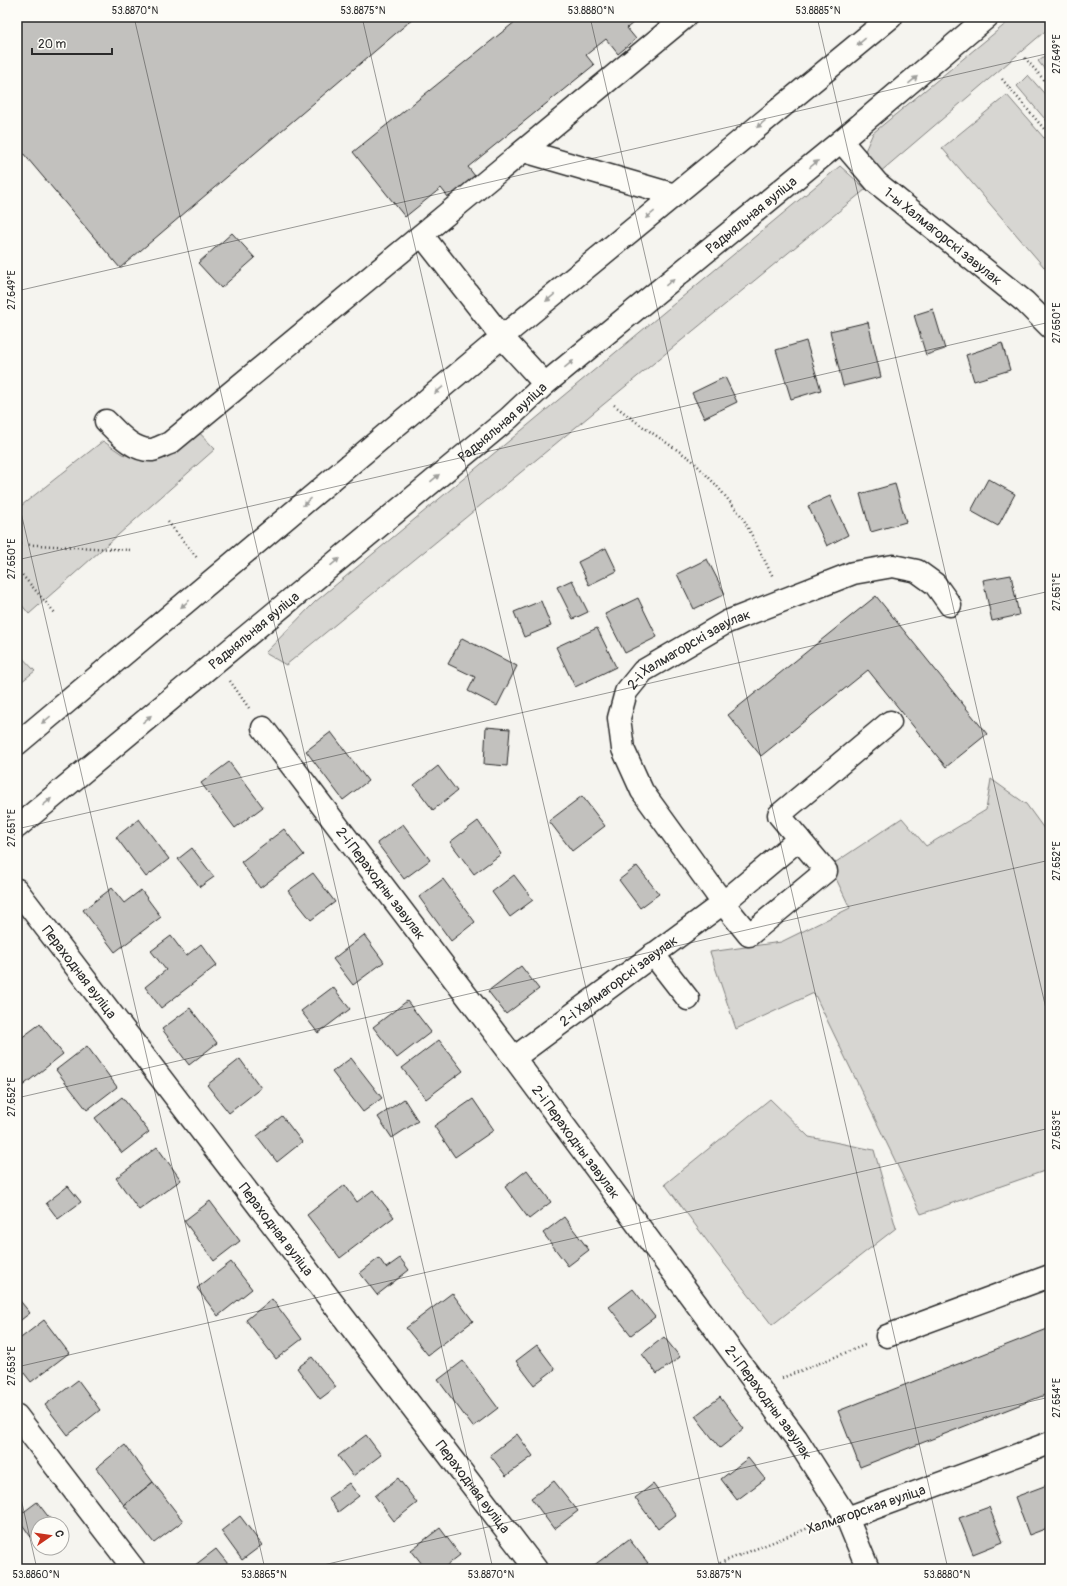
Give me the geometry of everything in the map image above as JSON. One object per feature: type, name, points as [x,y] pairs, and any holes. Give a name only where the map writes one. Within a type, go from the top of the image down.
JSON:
[{"type":"street","points":[[106,421],[124,438],[139,448],[152,450],[170,443],[686,17]]},
{"type":"street","points":[[17,744],[502,338],[891,17]]},
{"type":"street","name":"Радыяльная вуліца","points":[[17,827],[509,418],[545,384],[841,141],[986,17]]},
{"type":"street","name":"1-ы Халмагорскі завулак","points":[[841,141],[877,183],[1025,302],[1050,327]]},
{"type":"street","points":[[524,151],[675,195]]},
{"type":"street","points":[[422,235],[502,338],[545,384]]},
{"type":"street","name":"2-і Халмагорскі завулак","points":[[723,903],[642,791],[623,749],[619,718],[626,692],[643,671],[727,622],[853,572],[893,566],[917,572],[935,584],[950,605]]},
{"type":"street","points":[[723,903],[749,935],[826,872],[779,815],[890,722]]},
{"type":"street","name":"2-і Пераходны завулак","points":[[263,728],[514,1058],[796,1438],[847,1518],[868,1569]]},
{"type":"street","name":"2-і Халмагорскі завулак","points":[[514,1058],[723,903],[799,839]]},
{"type":"street","name":"Пераходная вуліца","points":[[17,890],[536,1569]]},
{"type":"street","points":[[653,954],[688,998]]},
{"type":"street","points":[[887,1336],[1050,1276]]},
{"type":"street","points":[[21,1428],[134,1569]]},
{"type":"street","name":"Халмагорская вуліца","points":[[847,1518],[1050,1442]]},
{"type":"path","points":[[1025,58],[1050,87]]},
{"type":"path","points":[[1002,78],[1050,136]]},
{"type":"path","points":[[614,405],[692,460],[717,486],[743,518],[785,600]]},
{"type":"path","points":[[168,522],[214,579]]},
{"type":"path","points":[[17,544],[132,550]]},
{"type":"path","points":[[17,569],[56,614]]},
{"type":"path","points":[[781,1379],[887,1336]]},
{"type":"path","name":"Халмагорская вуліца","points":[[705,1569],[819,1523],[847,1518]]},
{"type":"shaded area","points":[[1014,17],[1050,17],[1050,27],[879,173],[870,163],[865,151],[873,133]]},
{"type":"shaded area","points":[[1050,51],[1050,76],[1038,61]]},
{"type":"shaded area","points":[[1028,75],[1050,100],[1050,125],[1017,86]]},
{"type":"shaded area","points":[[1007,95],[1050,145],[1050,274],[942,148]]},
{"type":"shaded area","points":[[840,166],[866,189],[286,665],[265,653],[315,602]]},
{"type":"shaded area","points":[[192,425],[215,449],[29,614],[17,599],[17,509],[103,441],[122,454],[140,459]]},
{"type":"shaded area","points":[[17,652],[35,671],[17,685]]},
{"type":"shaded area","points":[[991,779],[1026,804],[1050,837],[1050,1169],[921,1214],[814,993],[736,1029],[710,952],[781,942],[850,908],[830,866],[902,818],[926,846],[986,810]]},
{"type":"shaded area","points":[[770,1099],[809,1137],[874,1150],[896,1228],[772,1325],[665,1184]]},
{"type":"building","points":[[17,17],[415,17],[120,268],[17,146]]},
{"type":"building","points":[[521,17],[640,17],[627,28],[636,39],[618,54],[606,39],[586,55],[594,65],[468,167],[478,180],[452,202],[441,188],[405,217],[353,152]]},
{"type":"building","points":[[232,233],[255,258],[221,288],[198,263]]},
{"type":"building","points":[[933,309],[945,349],[926,355],[914,315]]},
{"type":"building","points":[[868,322],[881,377],[843,386],[830,331]]},
{"type":"building","points":[[806,341],[821,390],[791,399],[776,350]]},
{"type":"building","points":[[1002,343],[1010,370],[974,381],[966,355]]},
{"type":"building","points":[[725,377],[737,402],[704,418],[692,393]]},
{"type":"building","points":[[988,479],[1015,494],[998,526],[971,511]]},
{"type":"building","points":[[895,484],[906,522],[871,532],[860,494]]},
{"type":"building","points":[[830,496],[848,535],[827,546],[808,506]]},
{"type":"building","points":[[606,548],[617,571],[589,585],[578,562]]},
{"type":"building","points":[[707,559],[725,594],[694,609],[677,574]]},
{"type":"building","points":[[1011,575],[1019,615],[992,621],[983,580]]},
{"type":"building","points":[[572,580],[588,612],[573,619],[557,587]]},
{"type":"building","points":[[876,596],[987,734],[946,767],[868,670],[761,756],[728,715]]},
{"type":"building","points":[[638,598],[657,637],[625,653],[605,614]]},
{"type":"building","points":[[541,601],[551,626],[524,637],[514,612]]},
{"type":"building","points":[[597,628],[616,667],[575,687],[556,647]]},
{"type":"building","points":[[462,638],[517,666],[497,706],[468,691],[475,677],[448,664]]},
{"type":"building","points":[[486,727],[510,729],[507,766],[484,764]]},
{"type":"building","points":[[331,732],[368,781],[343,800],[306,751]]},
{"type":"building","points":[[229,762],[263,807],[235,828],[201,783]]},
{"type":"building","points":[[438,766],[457,791],[433,810],[414,785]]},
{"type":"building","points":[[582,796],[605,826],[572,851],[549,821]]},
{"type":"building","points":[[139,819],[169,859],[146,877],[116,837]]},
{"type":"building","points":[[478,821],[501,854],[474,874],[450,842]]},
{"type":"building","points":[[403,824],[430,860],[404,879],[377,843]]},
{"type":"building","points":[[284,829],[304,855],[260,888],[241,862]]},
{"type":"building","points":[[192,848],[214,877],[200,887],[178,859]]},
{"type":"building","points":[[637,866],[659,894],[640,908],[619,880]]},
{"type":"building","points":[[313,873],[335,902],[311,920],[288,891]]},
{"type":"building","points":[[514,875],[533,900],[510,917],[492,892]]},
{"type":"building","points":[[443,879],[475,922],[451,941],[419,897]]},
{"type":"building","points":[[112,888],[124,903],[141,890],[161,917],[115,952],[83,910]]},
{"type":"building","points":[[364,935],[384,962],[353,985],[333,959]]},
{"type":"building","points":[[171,936],[186,956],[201,944],[217,965],[161,1008],[145,987],[166,970],[151,951]]},
{"type":"building","points":[[521,966],[539,989],[506,1014],[488,991]]},
{"type":"building","points":[[333,987],[350,1009],[318,1033],[301,1011]]},
{"type":"building","points":[[407,1001],[431,1032],[397,1058],[373,1027]]},
{"type":"building","points":[[190,1008],[217,1043],[189,1065],[162,1029]]},
{"type":"building","points":[[40,1024],[63,1054],[21,1087],[17,1081],[17,1041]]},
{"type":"building","points":[[439,1040],[463,1071],[426,1099],[402,1068]]},
{"type":"building","points":[[87,1046],[117,1087],[87,1110],[56,1070]]},
{"type":"building","points":[[351,1058],[382,1098],[363,1112],[332,1072]]},
{"type":"building","points":[[240,1059],[261,1088],[229,1113],[207,1085]]},
{"type":"building","points":[[122,1097],[149,1132],[122,1153],[95,1118]]},
{"type":"building","points":[[404,1099],[418,1121],[392,1138],[378,1117]]},
{"type":"building","points":[[473,1099],[494,1130],[455,1157],[434,1126]]},
{"type":"building","points":[[282,1116],[302,1142],[277,1162],[257,1136]]},
{"type":"building","points":[[157,1147],[181,1180],[139,1210],[116,1178]]},
{"type":"building","points":[[527,1170],[551,1202],[529,1219],[505,1187]]},
{"type":"building","points":[[345,1185],[357,1202],[373,1190],[394,1217],[340,1258],[307,1215]]},
{"type":"building","points":[[68,1186],[81,1202],[58,1219],[46,1203]]},
{"type":"building","points":[[210,1201],[240,1241],[214,1261],[184,1221]]},
{"type":"building","points":[[564,1217],[589,1250],[568,1266],[543,1233]]},
{"type":"building","points":[[379,1258],[386,1268],[400,1258],[409,1270],[377,1295],[360,1273]]},
{"type":"building","points":[[231,1262],[252,1289],[218,1316],[197,1288]]},
{"type":"building","points":[[633,1289],[655,1317],[631,1335],[609,1307]]},
{"type":"building","points":[[452,1293],[473,1321],[428,1355],[406,1328]]},
{"type":"building","points":[[17,1297],[30,1313],[17,1323]]},
{"type":"building","points":[[272,1299],[302,1339],[276,1359],[246,1320]]},
{"type":"building","points":[[44,1320],[69,1353],[31,1382],[17,1364],[17,1341]]},
{"type":"building","points":[[1050,1328],[1050,1393],[860,1467],[838,1411]]},
{"type":"building","points":[[664,1337],[680,1357],[657,1374],[642,1354]]},
{"type":"building","points":[[537,1345],[555,1369],[534,1385],[516,1361]]},
{"type":"building","points":[[312,1357],[336,1387],[320,1399],[297,1368]]},
{"type":"building","points":[[463,1361],[498,1408],[473,1427],[438,1380]]},
{"type":"building","points":[[78,1380],[100,1410],[68,1435],[45,1405]]},
{"type":"building","points":[[720,1397],[744,1429],[720,1448],[695,1416]]},
{"type":"building","points":[[517,1434],[533,1456],[506,1476],[490,1455]]},
{"type":"building","points":[[366,1435],[381,1455],[353,1476],[338,1456]]},
{"type":"building","points":[[125,1445],[153,1482],[124,1505],[96,1468]]},
{"type":"building","points":[[748,1458],[765,1479],[737,1500],[721,1479]]},
{"type":"building","points":[[398,1478],[417,1503],[394,1521],[375,1496]]},
{"type":"building","points":[[554,1481],[578,1511],[554,1529],[531,1498]]},
{"type":"building","points":[[153,1482],[183,1521],[154,1543],[124,1505]]},
{"type":"building","points":[[349,1483],[359,1496],[338,1512],[328,1498]]},
{"type":"building","points":[[653,1484],[676,1515],[658,1529],[635,1498]]},
{"type":"building","points":[[1047,1485],[1050,1493],[1050,1527],[1029,1535],[1015,1497]]},
{"type":"building","points":[[37,1502],[48,1516],[30,1516],[30,1536],[17,1517]]},
{"type":"building","points":[[989,1507],[1003,1542],[973,1554],[959,1518]]},
{"type":"building","points":[[240,1516],[262,1545],[242,1560],[221,1531]]},
{"type":"building","points":[[440,1528],[460,1555],[442,1569],[426,1569],[411,1550]]},
{"type":"building","points":[[629,1539],[648,1563],[640,1569],[589,1569]]},
{"type":"building","points":[[216,1549],[232,1569],[190,1569]]}]
